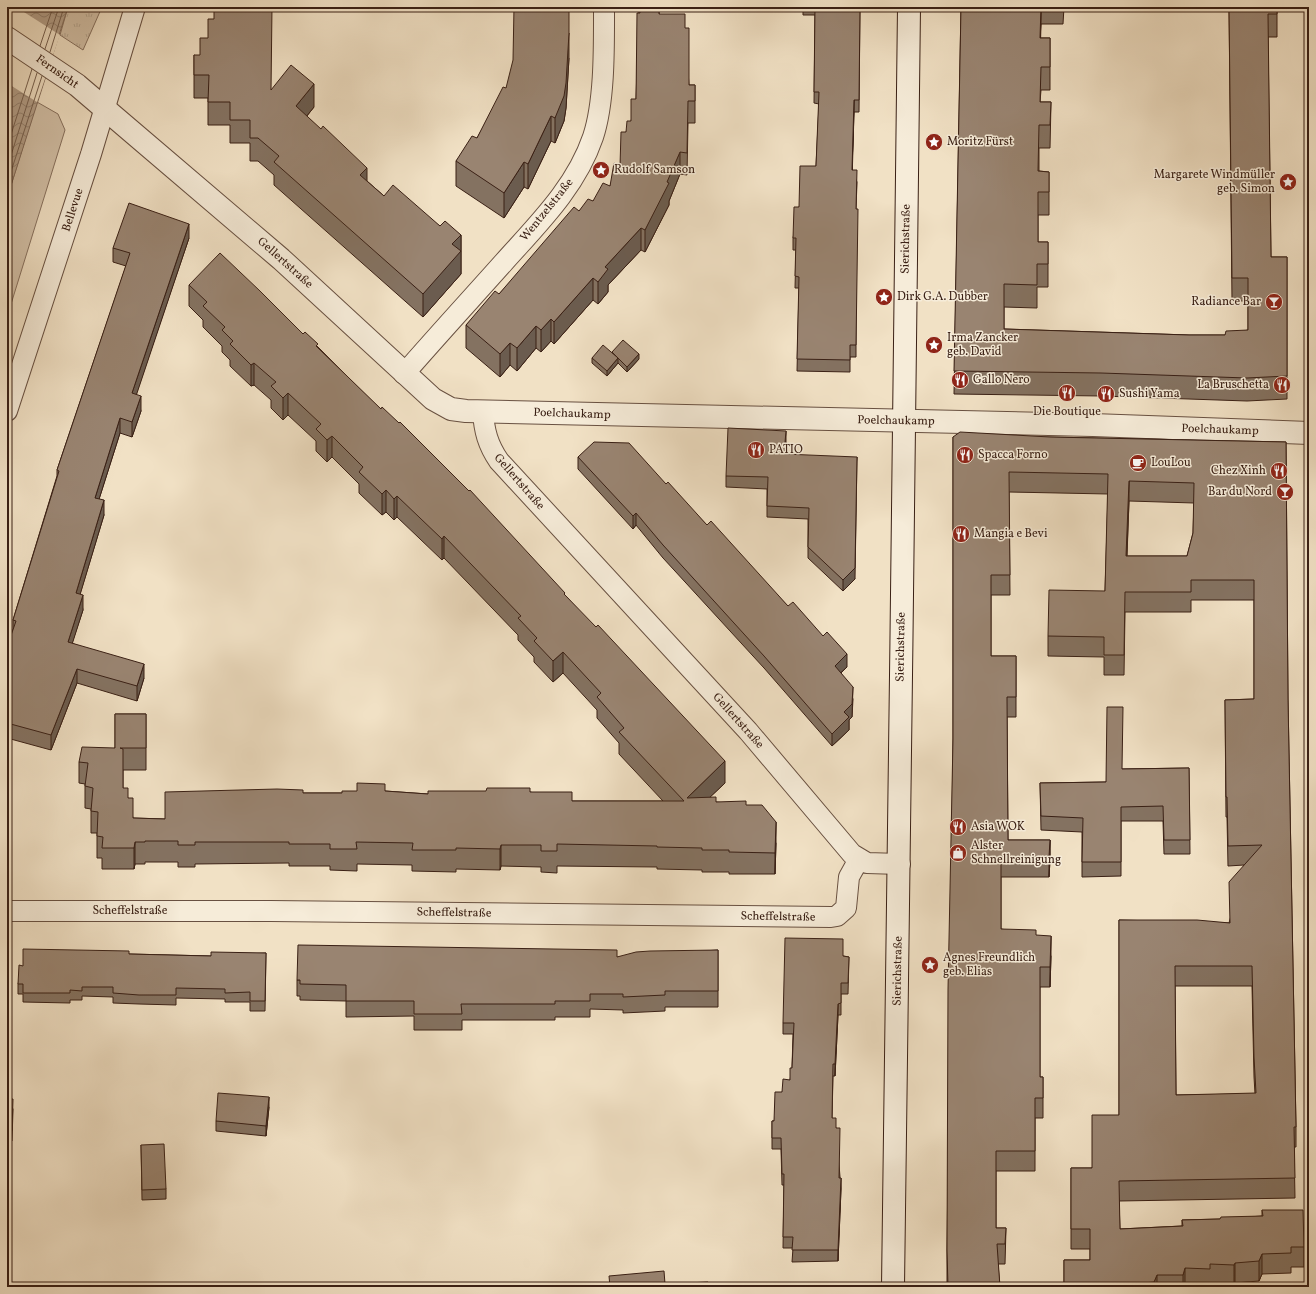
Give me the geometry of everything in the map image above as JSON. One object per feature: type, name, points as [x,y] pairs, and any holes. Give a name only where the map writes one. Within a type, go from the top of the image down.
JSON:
[{"type":"street","name":"Bellevue","points":[[7,411],[104,109],[134,7]]},
{"type":"street","name":"Wentzelstraße","points":[[404,374],[551,209],[574,177],[593,136],[598,116],[603,58],[604,7]]},
{"type":"street","name":"Sierichstraße","points":[[893,1287],[900,864],[903,421],[909,7]]},
{"type":"street","name":"Fernsicht","points":[[7,38],[72,81],[104,109]]},
{"type":"street","name":"Gellertstraße","points":[[104,109],[276,254],[404,374],[433,399],[445,407],[458,411],[483,412],[483,425],[488,442],[498,461],[748,731],[852,854],[859,859]]},
{"type":"street","name":"Poelchaukamp","points":[[483,412],[903,421],[1309,433]]},
{"type":"street","points":[[859,859],[867,863],[900,864]]},
{"type":"street","name":"Scheffelstraße","points":[[7,911],[271,911],[831,917],[837,916],[846,908],[849,877],[859,859]]},
{"type":"green space","points":[[68,7],[102,7],[83,50],[60,35]]},
{"type":"green space","points":[[37,102],[58,114],[65,130],[7,317],[7,198]]},
{"type":"water","points":[[7,7],[68,7],[7,198]]},
{"type":"pier","points":[[7,7],[16,7],[60,35],[37,102],[7,83]]},
{"type":"building","points":[[214,7],[272,7],[271,90],[291,65],[314,84],[296,106],[321,129],[323,126],[367,168],[360,175],[384,196],[393,185],[440,226],[445,221],[461,235],[452,244],[461,251],[423,294],[274,162],[279,156],[258,138],[250,138],[250,120],[230,120],[230,102],[208,102],[209,75],[194,75],[194,55],[200,55],[200,38],[208,38],[208,19],[214,19]]},
{"type":"building","points":[[514,7],[569,7],[569,33],[564,96],[555,118],[551,116],[528,164],[524,162],[504,193],[456,161],[472,136],[477,138],[503,87],[506,88],[513,60]]},
{"type":"building","points":[[639,7],[659,7],[659,14],[685,14],[685,28],[689,28],[689,85],[695,85],[695,101],[688,101],[687,153],[680,152],[667,182],[669,183],[645,230],[641,228],[605,267],[608,269],[598,282],[593,278],[554,322],[551,319],[541,330],[536,326],[517,348],[510,343],[500,354],[466,325],[495,291],[499,294],[574,207],[579,211],[588,199],[593,201],[603,183],[610,186],[614,163],[620,166],[621,132],[626,132],[627,121],[631,121],[631,99],[636,99],[637,13],[640,13]]},
{"type":"building","points":[[815,7],[860,7],[859,100],[854,100],[852,170],[857,170],[856,209],[858,209],[856,345],[850,345],[850,360],[797,359],[799,277],[795,276],[796,238],[793,238],[794,207],[799,207],[800,166],[816,166],[819,92],[814,92]]},
{"type":"building","points":[[961,7],[1041,7],[1040,38],[1050,38],[1050,67],[1041,67],[1040,102],[1051,102],[1050,125],[1039,125],[1038,171],[1049,172],[1049,192],[1038,192],[1038,242],[1048,242],[1048,264],[1037,264],[1037,285],[1004,284],[1004,329],[1225,335],[1226,331],[1248,330],[1248,278],[1232,278],[1229,7],[1277,7],[1277,14],[1268,14],[1271,257],[1287,257],[1287,376],[1247,378],[1101,373],[954,371]]},
{"type":"building","points":[[129,203],[189,224],[132,393],[141,396],[132,422],[120,418],[95,498],[104,500],[76,593],[83,595],[68,642],[144,664],[137,686],[77,669],[51,735],[7,723],[7,647],[16,621],[13,620],[59,471],[57,470],[130,253],[113,248]]},
{"type":"building","points":[[220,253],[303,334],[305,332],[318,344],[316,346],[381,409],[382,407],[399,423],[400,422],[469,491],[470,490],[565,593],[564,594],[596,627],[598,625],[725,761],[687,798],[716,797],[716,802],[746,801],[746,805],[762,805],[776,822],[775,853],[729,852],[729,850],[702,850],[702,848],[657,846],[557,844],[557,851],[541,851],[541,845],[501,845],[500,849],[456,848],[456,850],[412,850],[413,843],[356,842],[357,849],[330,849],[330,844],[289,844],[289,842],[195,842],[195,845],[178,845],[178,841],[145,841],[135,842],[134,848],[102,848],[103,837],[97,836],[98,812],[91,811],[93,788],[85,786],[88,763],[79,762],[82,747],[115,748],[115,714],[146,714],[146,748],[120,748],[123,749],[123,788],[128,788],[128,798],[133,798],[133,818],[165,819],[165,792],[277,789],[303,790],[303,793],[342,793],[342,791],[357,791],[357,783],[385,784],[385,791],[428,794],[428,791],[486,791],[487,788],[530,788],[530,792],[572,792],[572,801],[684,801],[619,732],[624,728],[597,697],[601,693],[563,652],[553,661],[534,641],[537,638],[518,618],[521,616],[444,536],[442,539],[397,496],[394,499],[386,490],[382,494],[359,472],[363,467],[332,436],[327,440],[316,429],[321,424],[288,393],[283,398],[271,386],[276,382],[254,363],[251,365],[230,344],[233,341],[222,330],[225,327],[203,306],[207,302],[189,285]]},
{"type":"building","points":[[623,340],[639,354],[627,367],[612,352]]},
{"type":"building","points":[[603,345],[618,358],[607,371],[592,358]]},
{"type":"building","points":[[728,428],[786,431],[784,454],[857,457],[855,568],[843,580],[808,547],[809,508],[767,506],[768,477],[726,476]]},
{"type":"building","points":[[960,432],[1050,437],[1286,442],[1288,699],[1296,1127],[1294,1127],[1295,1178],[1119,1181],[1120,1229],[1183,1226],[1182,1220],[1263,1216],[1262,1210],[1303,1210],[1304,1247],[1291,1247],[1291,1253],[1262,1254],[1259,1261],[1235,1263],[1234,1265],[1210,1264],[1210,1269],[1185,1268],[1183,1275],[1157,1275],[1154,1282],[1143,1283],[1143,1287],[1064,1287],[1064,1260],[1090,1260],[1090,1229],[1071,1229],[1071,1168],[1092,1168],[1092,1115],[1119,1115],[1119,920],[1197,920],[1230,923],[1229,882],[1262,845],[1228,846],[1226,797],[1225,700],[1254,699],[1254,580],[1191,580],[1191,592],[1125,592],[1124,655],[1104,655],[1104,637],[1048,636],[1049,590],[1105,591],[1108,474],[1009,472],[1010,575],[991,575],[991,656],[1016,656],[1016,697],[1007,697],[1008,840],[1050,840],[1049,857],[1001,857],[1001,929],[1036,930],[1036,935],[1051,936],[1050,967],[1040,967],[1040,1077],[1043,1077],[1043,1098],[1035,1098],[1035,1151],[996,1151],[996,1228],[1006,1228],[1005,1244],[997,1244],[1000,1287],[948,1287],[948,989],[953,739],[953,437]],"holes":[[[1129,481],[1194,483],[1193,533],[1187,556],[1126,556]],[[1175,966],[1252,966],[1256,1093],[1176,1095]]]},
{"type":"building","points":[[594,442],[629,443],[666,484],[668,482],[707,525],[711,521],[788,606],[793,602],[823,636],[827,632],[847,654],[835,666],[853,687],[852,704],[844,712],[849,717],[832,734],[636,513],[633,516],[578,457]]},
{"type":"building","points":[[1107,707],[1123,707],[1122,769],[1189,768],[1190,840],[1164,840],[1163,806],[1121,807],[1121,862],[1082,862],[1083,818],[1041,816],[1040,783],[1106,782]]},
{"type":"building","points":[[7,774],[9,859],[7,859]]},
{"type":"building","points":[[785,938],[843,939],[843,956],[849,957],[848,983],[841,983],[841,1003],[838,1004],[835,1064],[833,1064],[832,1118],[836,1118],[836,1128],[840,1128],[839,1178],[841,1178],[838,1250],[792,1250],[793,1237],[783,1237],[784,1174],[782,1174],[781,1138],[772,1138],[772,1121],[774,1121],[775,1092],[782,1092],[783,1079],[790,1080],[790,1068],[792,1068],[794,1023],[783,1023]]},
{"type":"building","points":[[298,945],[617,950],[617,957],[636,952],[650,951],[718,950],[718,991],[665,991],[665,995],[623,997],[623,994],[590,994],[590,1001],[555,1001],[555,1004],[461,1004],[462,1014],[414,1014],[414,1001],[346,1001],[346,985],[300,984],[300,980],[297,980]]},
{"type":"building","points":[[23,949],[129,951],[129,954],[211,956],[211,952],[266,953],[265,1001],[250,1001],[250,992],[225,993],[225,989],[176,988],[176,995],[113,993],[113,987],[82,987],[82,991],[70,990],[70,993],[23,993],[23,984],[18,984],[19,965],[23,966]]},
{"type":"building","points":[[218,1093],[269,1097],[266,1126],[216,1121]]},
{"type":"building","points":[[7,1099],[13,1099],[12,1131],[7,1131]]},
{"type":"building","points":[[164,1144],[166,1189],[142,1190],[141,1145]]},
{"type":"building","points":[[664,1271],[665,1284],[708,1282],[709,1287],[610,1287],[609,1276]]},
{"type":"building","points":[[750,1285],[750,1287],[733,1287]]},
{"type":"building","points":[[834,1285],[834,1287],[813,1287]]},
{"type":"place","name":"Moritz Fürst","points":[[934,142]]},
{"type":"place","name":"Rudolf Samson","points":[[601,170]]},
{"type":"place","name":"Margarete Windmüller geb. Simon","points":[[1288,182]]},
{"type":"place","name":"Dirk G.A. Dubber","points":[[884,297]]},
{"type":"place","name":"Radiance Bar","points":[[1274,302]]},
{"type":"place","name":"Irma Zancker geb. David","points":[[934,345]]},
{"type":"place","name":"Gallo Nero","points":[[960,380]]},
{"type":"place","name":"La Bruschetta","points":[[1282,385]]},
{"type":"place","name":"Die Boutique","points":[[1067,393]]},
{"type":"place","name":"Sushi Yama","points":[[1106,394]]},
{"type":"place","name":"PATIO","points":[[756,450]]},
{"type":"place","name":"Spacca Forno","points":[[965,455]]},
{"type":"place","name":"LouLou","points":[[1138,463]]},
{"type":"place","name":"Chez Xinh","points":[[1279,471]]},
{"type":"place","name":"Bar du Nord","points":[[1285,492]]},
{"type":"place","name":"Mangia e Bevi","points":[[961,534]]},
{"type":"place","name":"Asia WOK","points":[[958,827]]},
{"type":"place","name":"Alster Schnellreinigung","points":[[958,853]]},
{"type":"place","name":"Agnes Freundlich geb. Elias","points":[[930,965]]}]
